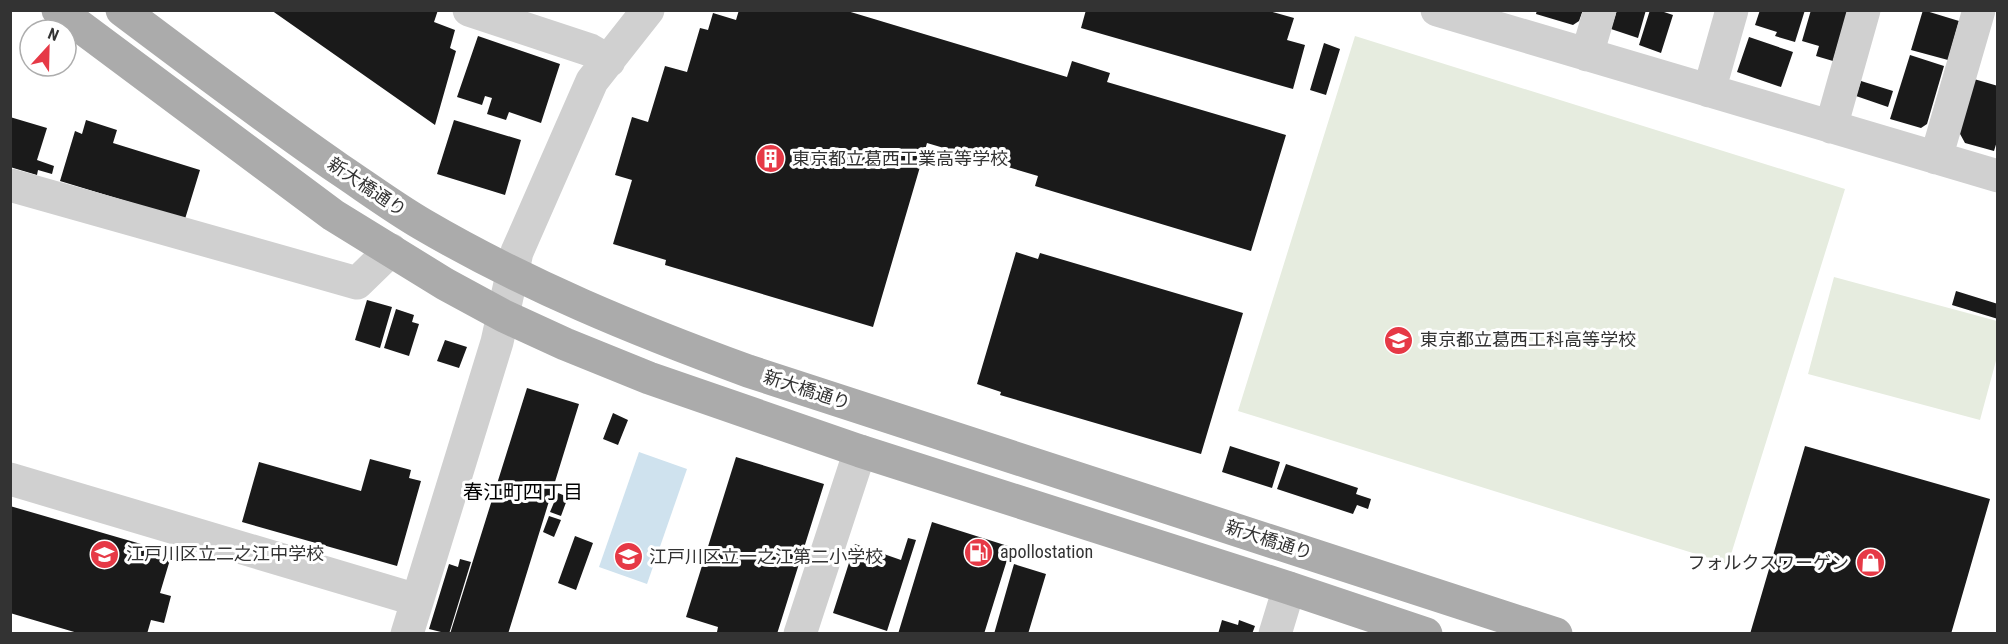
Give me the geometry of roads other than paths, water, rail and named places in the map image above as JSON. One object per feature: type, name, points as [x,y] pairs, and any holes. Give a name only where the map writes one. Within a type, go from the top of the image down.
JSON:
[{"type":"main road","points":[[58,10],[333,215],[445,285],[565,344],[649,378],[860,451],[1426,633]]},
{"type":"main road","name":"新大橋通り","points":[[123,10],[300,142],[421,223],[576,304],[748,371],[1556,633]]},
{"type":"street","points":[[469,10],[590,50],[609,61]]},
{"type":"street","points":[[407,633],[504,316],[517,252],[592,81],[648,10]]},
{"type":"street","points":[[1587,55],[1600,10]]},
{"type":"street","points":[[1709,91],[1732,10]]},
{"type":"street","points":[[1831,127],[1864,10]]},
{"type":"street","points":[[1936,158],[1979,10]]},
{"type":"street","points":[[1442,11],[1998,176]]},
{"type":"street","points":[[10,185],[357,283],[391,250]]},
{"type":"street","points":[[800,633],[860,451]]},
{"type":"street","points":[[10,479],[417,600]]},
{"type":"street","points":[[1275,633],[1289,588]]},
{"type":"water","points":[[639,452],[687,469],[647,584],[599,567]]},
{"type":"place","name":"東京都立葛西工業高等学校","points":[[771,159]]},
{"type":"place","name":"東京都立葛西工科高等学校","points":[[1399,340]]},
{"type":"place","name":"apollostation","points":[[979,552]]},
{"type":"place","name":"江戸川区立二之江中学校","points":[[105,554]]},
{"type":"place","name":"江戸川区立一之江第二小学校","points":[[628,557]]},
{"type":"place","name":"フォルクスワーゲン","points":[[1870,563]]},
{"type":"district","name":"春江町四丁目","points":[[523,492]]}]
